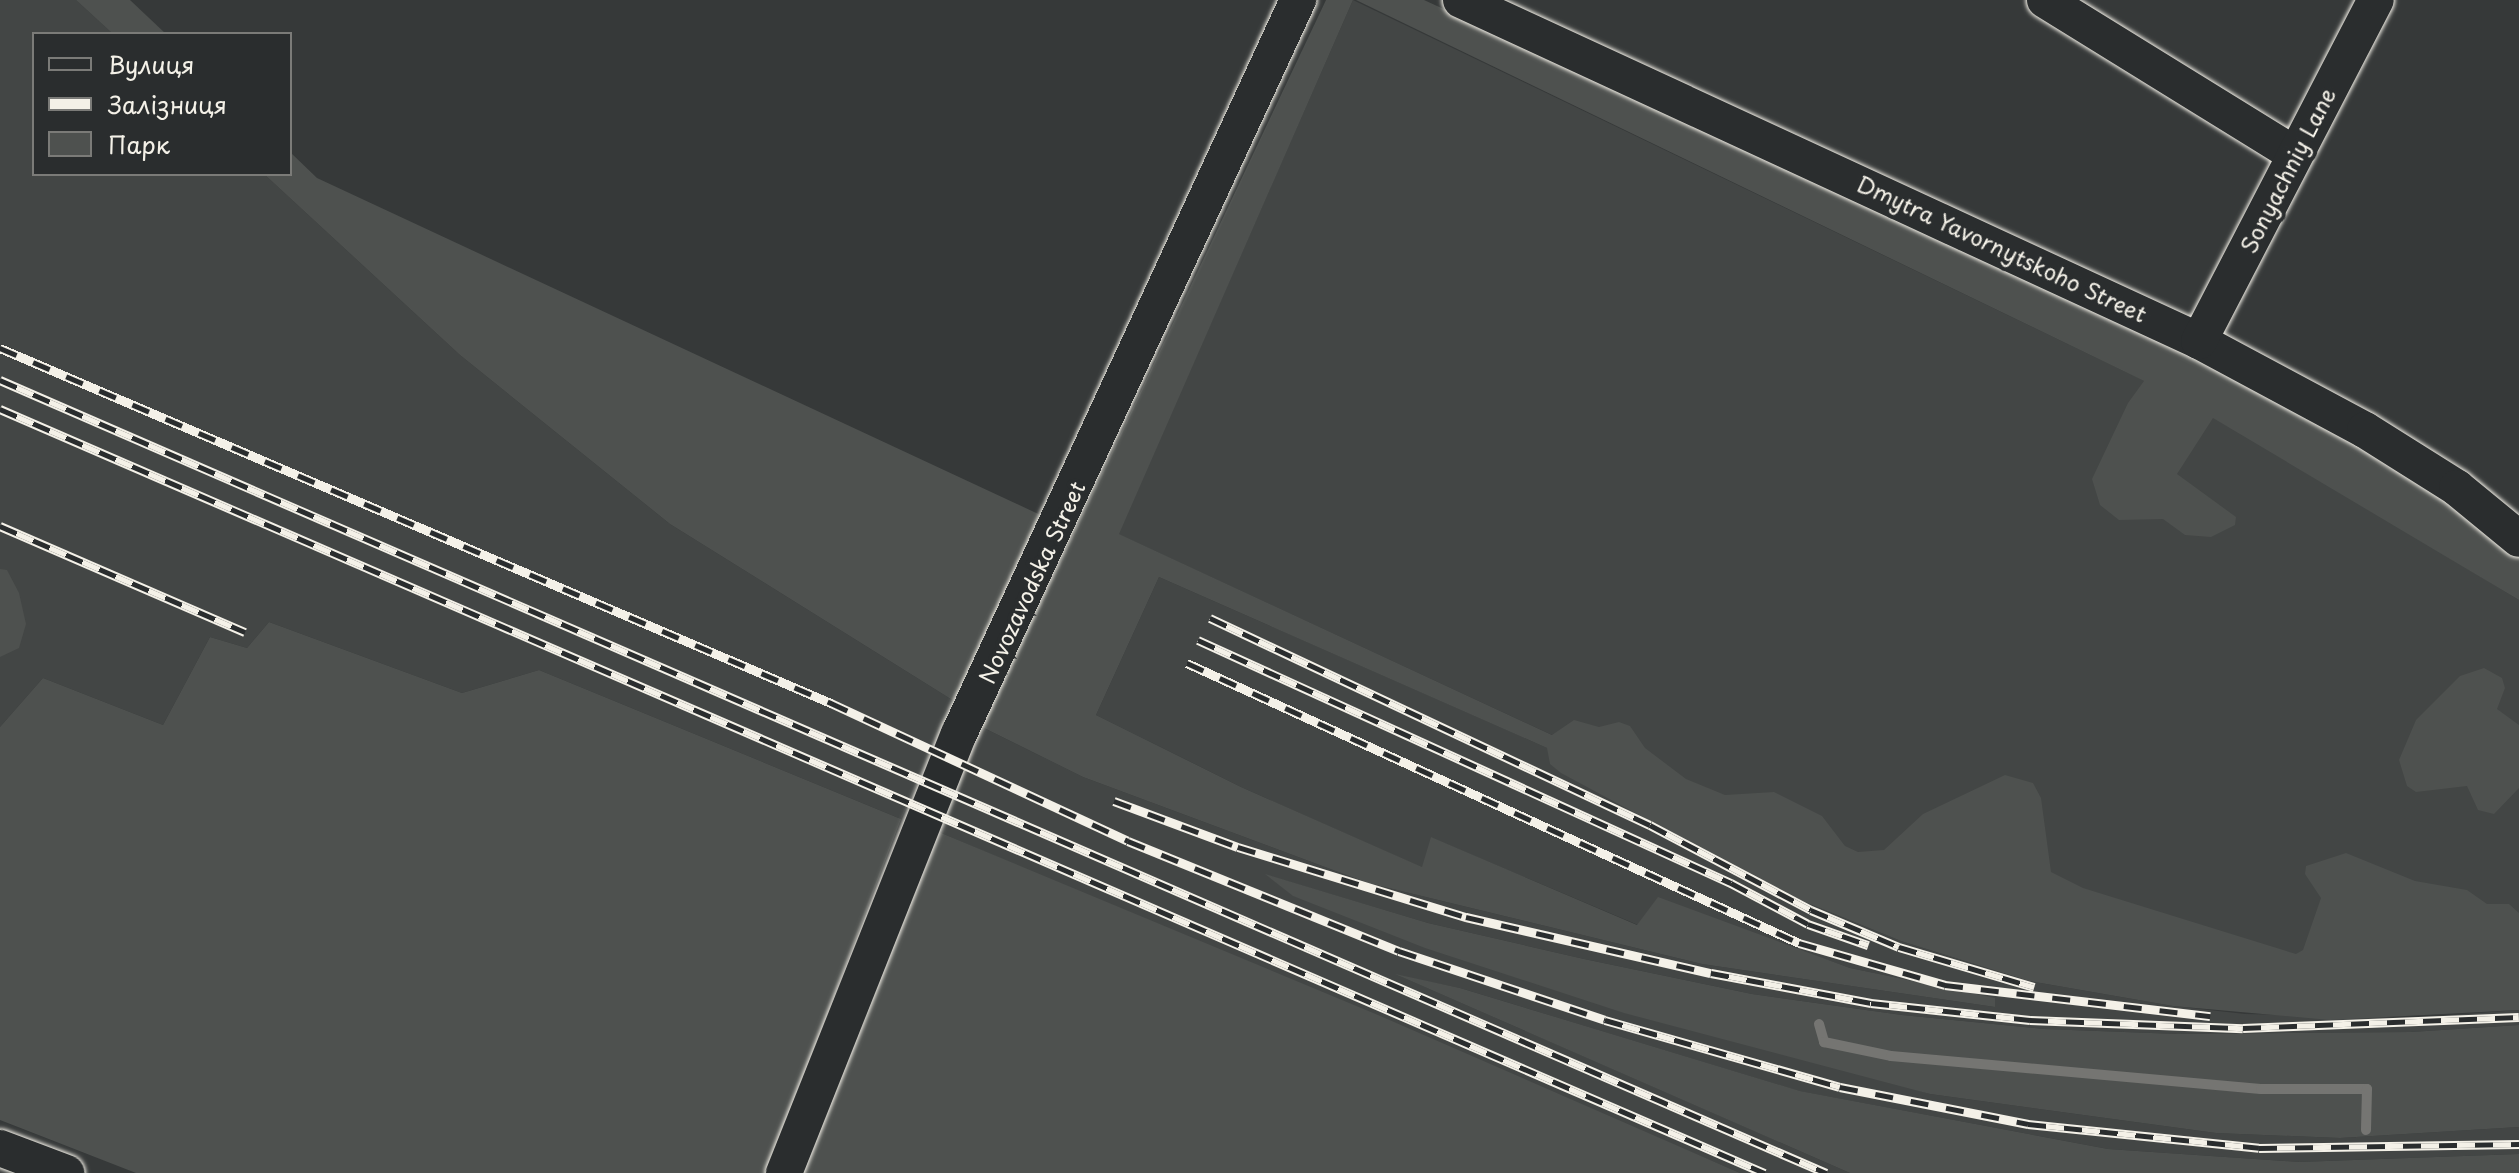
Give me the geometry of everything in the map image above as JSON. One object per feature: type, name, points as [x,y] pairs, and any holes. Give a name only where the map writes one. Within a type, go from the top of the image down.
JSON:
[{"type":"street","name":"Novozavodska Street","points":[[784,1173],[959,734],[1298,0]]},
{"type":"street","name":"Dmytra Yavornytskoho Street","points":[[1461,0],[2199,341],[2365,430],[2457,488],[2519,539]]},
{"type":"street","points":[[2045,0],[2294,154]]},
{"type":"street","name":"Sonyachniy Lane","points":[[2199,341],[2376,0]]},
{"type":"street","points":[[0,1148],[66,1173]]},
{"type":"shaded area","points":[[0,0],[76,0],[111,32],[32,32],[32,176],[266,176],[460,355],[670,524],[954,701],[901,819],[539,670],[462,693],[269,622],[247,648],[210,637],[163,725],[43,678],[0,727]]},
{"type":"shaded area","points":[[1353,0],[2209,412],[2519,600],[2519,968],[2167,966],[1861,878],[1118,534]]},
{"type":"shaded area","points":[[1159,577],[1695,813],[1686,839],[1813,905],[1901,941],[2029,981],[2173,1006],[2245,1014],[2410,1018],[2519,1010],[2519,1025],[2411,1032],[2178,1034],[2044,1029],[1902,1015],[1752,994],[1584,959],[1428,923],[1267,875],[1294,896],[1930,1094],[2216,1133],[2340,1138],[2519,1127],[2519,1154],[2299,1162],[2108,1149],[1799,1091],[1460,988],[1400,976],[1850,1173],[1740,1173],[934,830],[982,727],[1083,777],[1368,883],[1702,964],[1995,1007],[1960,991],[1850,968],[1757,935],[1638,925],[1432,838],[1423,868],[1241,787],[1096,715]]},
{"type":"green space","points":[[76,0],[130,0],[164,32],[111,32]]},
{"type":"green space","points":[[1326,0],[1353,0],[1119,534],[1552,735],[1574,720],[1599,727],[1619,722],[1630,726],[1645,748],[1686,779],[1725,795],[1774,792],[1822,816],[1845,846],[1858,852],[1884,850],[1923,814],[2005,775],[2033,783],[2041,798],[2051,872],[2083,888],[2296,954],[2303,950],[2321,898],[2305,874],[2306,866],[2346,853],[2415,881],[2467,890],[2487,904],[2509,904],[2519,913],[2519,1010],[2330,1020],[2173,1006],[2029,981],[1901,941],[1788,895],[1561,773],[1550,764],[1547,748],[1159,577],[1096,715],[1241,787],[1422,867],[1431,837],[1637,925],[1658,897],[1850,968],[1995,998],[1995,1007],[1702,964],[1368,883],[1083,777],[982,727]]},
{"type":"green space","points":[[1356,0],[1424,0],[2250,378],[2519,543],[2519,600],[2213,418],[2177,474],[2236,517],[2235,525],[2211,537],[2185,535],[2163,519],[2119,520],[2100,505],[2092,479],[2128,403],[2144,381]]},
{"type":"green space","points":[[292,154],[317,178],[1047,518],[954,701],[670,524],[460,355],[266,176],[292,176]]},
{"type":"green space","points":[[0,569],[7,570],[19,593],[26,624],[19,648],[0,657]]},
{"type":"green space","points":[[269,622],[462,693],[539,670],[901,819],[767,1173],[136,1173],[0,1120],[0,727],[43,678],[163,725],[210,637],[247,648]]},
{"type":"green space","points":[[2484,668],[2502,678],[2505,688],[2497,709],[2519,725],[2519,788],[2494,814],[2478,810],[2467,786],[2416,792],[2407,786],[2399,760],[2416,720],[2460,676]]},
{"type":"green space","points":[[934,830],[1378,1015],[1740,1173],[798,1173],[866,1019]]},
{"type":"green space","points":[[1265,874],[1428,923],[1584,959],[1752,994],[1902,1015],[2044,1029],[2178,1034],[2411,1032],[2519,1025],[2519,1127],[2340,1138],[2216,1133],[1930,1094],[1624,1013],[1425,948],[1293,896]]},
{"type":"green space","points":[[1395,974],[1460,988],[1800,1091],[2108,1149],[2299,1162],[2519,1154],[2519,1173],[1850,1173]]},
{"type":"waterway","points":[[1819,1024],[1824,1042],[1891,1056],[2261,1089],[2367,1089],[2366,1130]]},
{"type":"railway","points":[[0,348],[831,703],[1128,841],[1399,951],[1605,1020],[1840,1087],[2028,1124],[2259,1148],[2519,1144]]},
{"type":"railway","points":[[0,380],[1826,1173]]},
{"type":"railway","points":[[0,409],[1765,1173]]},
{"type":"railway","points":[[0,526],[245,632]]},
{"type":"railway","points":[[1210,618],[1650,825],[1811,910],[1899,947],[2034,987]]},
{"type":"railway","points":[[1198,640],[1731,883],[1808,924],[1868,945]]},
{"type":"railway","points":[[1187,663],[1799,943],[1945,985],[2210,1016]]},
{"type":"railway","points":[[1114,801],[1238,847],[1466,917],[1711,973],[1871,1003],[2030,1020],[2243,1028],[2519,1017]]}]
